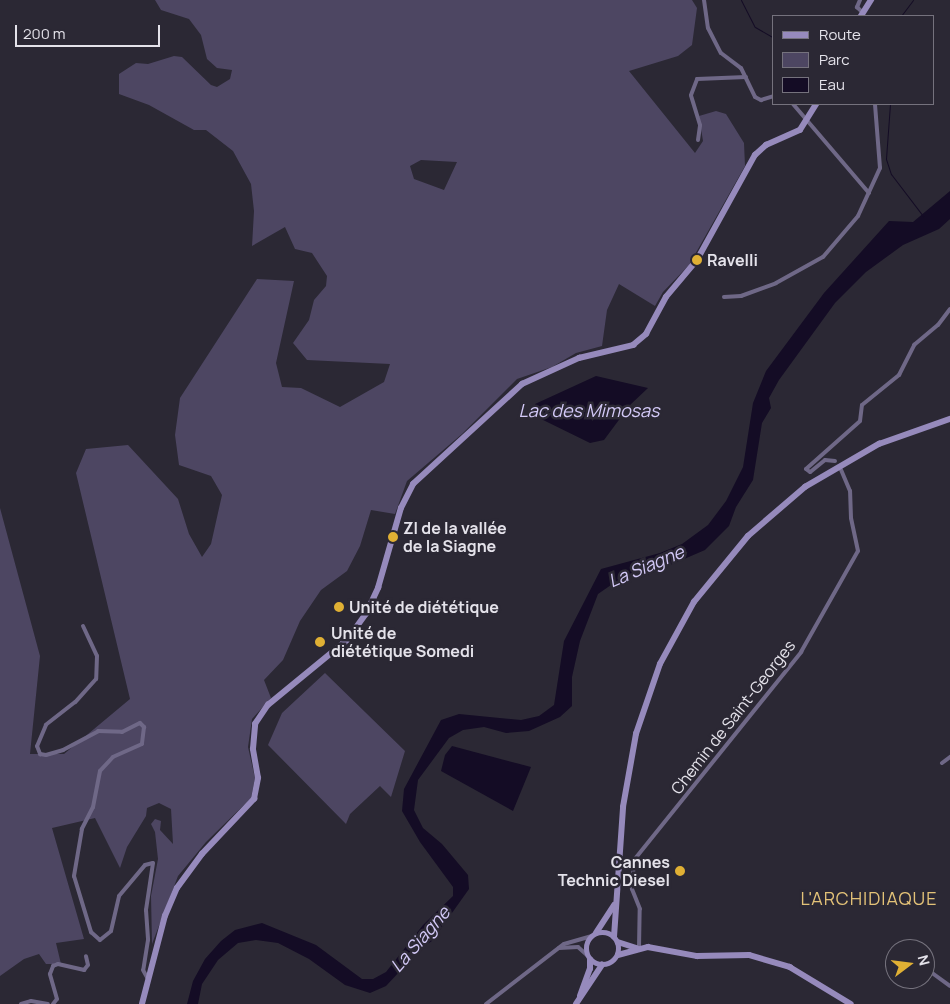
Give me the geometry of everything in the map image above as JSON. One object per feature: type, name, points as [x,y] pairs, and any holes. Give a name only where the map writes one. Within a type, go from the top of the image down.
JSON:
[{"type":"main road","points":[[862,14],[871,0]]},
{"type":"main road","points":[[142,1004],[165,916],[177,888],[202,854],[254,799],[258,778],[253,733],[259,717],[277,697],[347,640],[360,622],[378,588],[401,508],[413,484],[522,384],[579,358],[633,345],[646,334],[666,297],[697,260],[755,155],[766,145],[800,130],[809,120],[816,105]]},
{"type":"main road","points":[[618,955],[616,940],[617,894],[626,783],[643,708],[671,642],[707,584],[763,521],[819,478],[879,444],[950,419]]},
{"type":"main road","points":[[577,1003],[590,969],[586,945],[606,923],[617,894]]},
{"type":"main road","points":[[594,935],[607,932],[616,940],[638,948],[668,949],[697,956],[749,956],[771,960],[790,967],[851,1004]]},
{"type":"main road","points":[[577,1003],[602,965],[612,962],[618,955],[638,948]]},
{"type":"main road","points":[[589,957],[602,965]]},
{"type":"street","points":[[704,0],[708,28],[717,46],[746,76],[755,97],[761,100],[772,97]]},
{"type":"street","points":[[860,0],[857,7],[862,14]]},
{"type":"street","points":[[698,140],[700,125],[692,95],[698,79],[746,76]]},
{"type":"street","points":[[794,105],[809,120],[869,193]]},
{"type":"street","points":[[724,296],[741,296],[776,283],[823,257],[858,216],[880,168],[874,105]]},
{"type":"street","points":[[835,460],[825,460],[810,472],[806,469],[860,421],[862,405],[899,375],[914,345],[938,325],[950,309]]},
{"type":"street","name":"Chemin de Saint-Georges","points":[[638,948],[640,909],[632,889],[634,860],[801,652],[858,551],[851,518],[850,491],[841,470]]},
{"type":"street","points":[[83,626],[96,656],[96,679],[75,702],[46,725],[37,746],[40,754],[46,755],[63,750],[98,731],[122,732],[140,723],[144,727],[142,744],[113,756],[100,771],[93,807],[82,829],[74,876],[91,932],[100,940],[111,930],[118,896],[145,865],[152,863],[143,970],[148,980]]},
{"type":"street","points":[[942,764],[950,757]]},
{"type":"street","points":[[486,1004],[559,948],[594,935]]},
{"type":"street","points":[[559,948],[578,947],[589,957]]},
{"type":"street","points":[[53,1004],[57,999],[50,974],[53,966],[58,964],[84,970],[88,964],[86,956]]},
{"type":"street","points":[[935,975],[950,986]]},
{"type":"street","points":[[21,1004],[31,1001],[48,1004]]},
{"type":"green space","points":[[155,0],[692,0],[697,8],[692,45],[678,56],[629,71],[695,153],[703,141],[699,116],[716,111],[726,114],[744,143],[745,166],[689,265],[663,292],[655,306],[619,284],[607,310],[602,346],[576,353],[552,367],[517,379],[462,434],[407,481],[395,514],[371,510],[360,546],[347,571],[321,590],[300,621],[283,660],[264,680],[271,698],[252,719],[248,747],[255,778],[251,798],[206,842],[178,876],[152,944],[151,896],[158,859],[155,832],[151,824],[155,819],[161,821],[160,830],[173,844],[171,809],[159,803],[147,808],[146,816],[127,847],[120,868],[95,818],[52,828],[84,939],[56,943],[61,964],[46,964],[39,954],[24,959],[0,976],[0,508],[40,656],[30,754],[64,754],[130,699],[76,473],[86,449],[128,445],[178,499],[189,534],[202,557],[211,544],[222,495],[211,476],[179,465],[175,435],[180,398],[257,279],[294,281],[276,363],[282,387],[301,388],[340,407],[384,382],[390,364],[307,360],[293,343],[309,320],[314,300],[326,286],[327,276],[312,253],[295,249],[285,227],[252,246],[254,211],[251,184],[233,151],[206,130],[194,130],[149,105],[119,94],[119,74],[136,63],[148,64],[174,56],[182,57],[211,85],[217,87],[230,79],[232,70],[217,68],[207,59],[201,35],[189,19],[161,10]],"holes":[[[421,160],[457,162],[444,190],[414,179],[410,166]]]},
{"type":"green space","points":[[325,673],[405,751],[391,797],[380,786],[350,814],[346,824],[268,745],[282,713]]},
{"type":"water","name":"La Siagne","points":[[950,191],[950,219],[939,229],[903,245],[866,272],[835,303],[779,380],[769,398],[771,408],[762,423],[753,480],[736,507],[729,526],[705,550],[640,578],[636,574],[624,576],[598,594],[580,641],[572,677],[572,706],[560,717],[529,731],[506,733],[484,727],[463,730],[449,738],[418,780],[414,810],[423,828],[442,844],[468,875],[469,889],[432,941],[409,955],[401,970],[386,986],[370,993],[345,985],[309,959],[278,943],[256,940],[238,943],[218,960],[202,984],[198,1004],[187,1004],[193,981],[205,959],[221,941],[235,930],[262,923],[316,945],[362,979],[373,979],[386,972],[423,925],[453,896],[453,887],[420,842],[402,811],[404,789],[441,720],[459,714],[521,720],[539,716],[554,705],[564,641],[601,569],[660,553],[682,544],[708,525],[726,501],[743,467],[753,403],[766,371],[824,293],[889,221],[913,222]]},
{"type":"water","name":"Lac des Mimosas","points":[[596,376],[648,388],[630,405],[604,440],[590,443],[537,417],[535,404]]},
{"type":"water","points":[[452,746],[531,767],[513,811],[441,771],[445,755]]},
{"type":"waterway","points":[[741,0],[755,27],[772,37]]},
{"type":"waterway","points":[[902,15],[913,0]]},
{"type":"waterway","points":[[890,105],[886,159],[891,174],[923,216]]},
{"type":"place","name":"Ravelli","points":[[697,260]]},
{"type":"place","name":"ZI de la vallée de la Siagne","points":[[393,537]]},
{"type":"place","name":"Unité de diététique","points":[[339,607]]},
{"type":"place","name":"Unité de diététique Somedi","points":[[320,642]]},
{"type":"place","name":"Cannes Technic Diesel","points":[[680,871]]},
{"type":"district","name":"L'ARCHIDIAQUE","points":[[869,898]]}]
